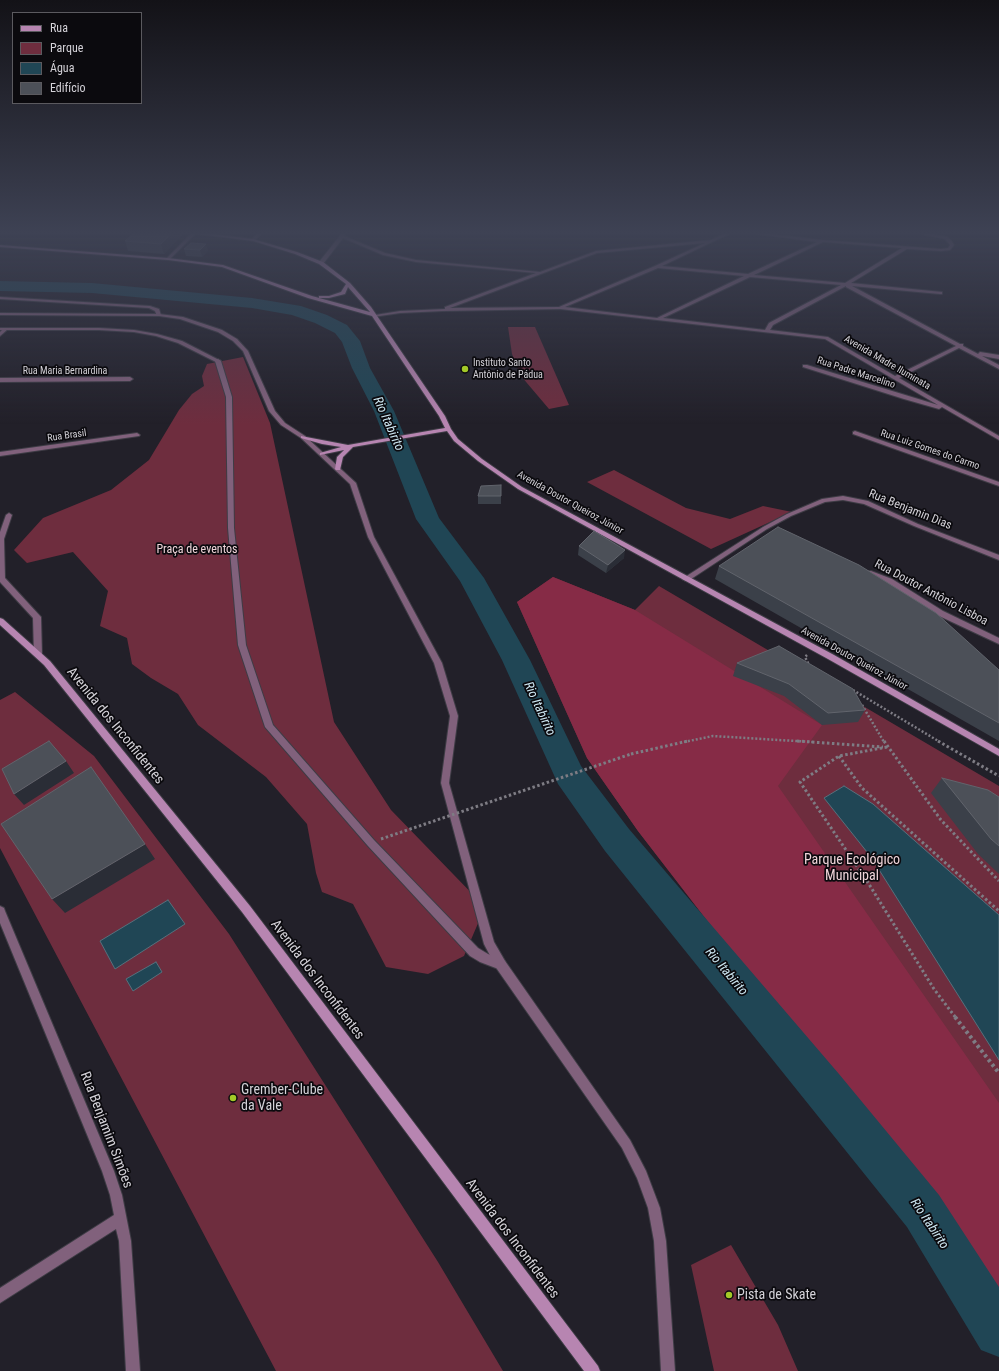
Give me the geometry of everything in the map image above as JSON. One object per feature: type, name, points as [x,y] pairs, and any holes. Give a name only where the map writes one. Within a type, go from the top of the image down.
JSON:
[{"type":"main road","points":[[310,296],[375,316]]},
{"type":"main road","name":"Avenida Doutor Queiroz Júnior","points":[[358,296],[375,316],[442,416],[448,429],[456,440],[480,460],[520,488],[831,657],[999,753]]},
{"type":"main road","points":[[322,454],[351,446],[448,429]]},
{"type":"main road","points":[[303,437],[324,443],[351,446]]},
{"type":"main road","points":[[338,469],[340,457],[351,446]]},
{"type":"main road","name":"Avenida dos Inconfidentes","points":[[0,622],[47,663],[246,909],[593,1371]]},
{"type":"street","points":[[443,310],[479,296]]},
{"type":"street","points":[[560,308],[588,296]]},
{"type":"street","points":[[658,318],[704,296]]},
{"type":"street","points":[[767,331],[771,324],[823,296]]},
{"type":"street","points":[[867,296],[999,367]]},
{"type":"street","points":[[0,298],[150,307],[157,310],[159,315]]},
{"type":"street","name":"Avenida Madre Iluminata","points":[[375,316],[400,312],[443,310],[560,308],[826,338],[896,377],[999,438]]},
{"type":"street","points":[[0,314],[159,315],[199,322],[220,330],[235,340],[246,351],[272,411],[283,424],[303,437],[354,483],[371,537],[438,663],[454,716],[445,783],[475,896],[490,944],[501,965],[626,1144],[642,1175],[654,1208],[660,1241],[668,1371]]},
{"type":"street","points":[[0,329],[134,331],[158,335],[180,342],[218,361],[229,397],[231,528],[242,645],[269,727],[371,843],[474,952],[501,965]]},
{"type":"street","points":[[0,335],[6,329]]},
{"type":"street","points":[[896,377],[961,346]]},
{"type":"street","points":[[972,352],[999,357]]},
{"type":"street","name":"Rua Padre Marcelino","points":[[805,366],[906,398],[948,409]]},
{"type":"street","name":"Rua Maria Bernardina","points":[[0,380],[130,379]]},
{"type":"street","name":"Rua Luiz Gomes do Carmo","points":[[855,433],[999,484]]},
{"type":"street","name":"Rua Brasil","points":[[0,454],[137,435]]},
{"type":"street","name":"Rua Benjamin Dias","points":[[686,579],[765,528],[824,500],[843,498],[866,502],[916,525],[999,558]]},
{"type":"street","points":[[9,515],[1,539],[1,579],[36,617],[38,655]]},
{"type":"street","points":[[765,528],[772,531]]},
{"type":"street","name":"Rua Doutor Antônio Lisboa","points":[[860,569],[889,581],[940,613],[999,641]]},
{"type":"street","name":"Rua Benjamim Simões","points":[[0,911],[108,1171],[121,1218],[125,1241],[133,1371]]},
{"type":"street","points":[[0,1296],[121,1218]]},
{"type":"path","points":[[846,687],[962,756],[999,776]]},
{"type":"path","points":[[853,690],[856,697]]},
{"type":"path","points":[[860,703],[887,747],[941,820],[999,881]]},
{"type":"path","points":[[381,839],[631,754],[712,736],[887,747]]},
{"type":"path","points":[[887,747],[840,756],[800,782],[867,881],[934,989],[999,1073]]},
{"type":"path","points":[[840,756],[862,788],[999,911]]},
{"type":"green space","points":[[508,327],[535,327],[569,405],[549,409],[521,376],[512,354]]},
{"type":"green space","name":"Praça de eventos","points":[[243,357],[270,423],[334,722],[391,810],[485,907],[464,956],[428,974],[386,967],[353,904],[322,892],[316,873],[307,824],[266,777],[198,725],[178,694],[151,678],[132,664],[127,638],[100,626],[108,591],[73,552],[27,563],[14,550],[43,518],[111,490],[149,460],[179,410],[192,394],[204,386],[202,376],[207,364]]},
{"type":"green space","points":[[614,470],[686,508],[730,519],[763,506],[792,512],[711,549],[587,482]]},
{"type":"green space","name":"Parque Ecológico Municipal","points":[[553,577],[635,610],[659,586],[999,786],[999,1309],[932,1204],[775,1009],[638,831],[587,758],[517,602]]},
{"type":"green space","name":"Grember-Clube da Vale","points":[[15,692],[94,756],[229,934],[438,1262],[503,1371],[276,1371],[0,848],[0,700]]},
{"type":"green space","name":"Pista de Skate","points":[[731,1245],[778,1325],[798,1371],[714,1371],[691,1265]]},
{"type":"shaded area","name":"Parque Ecológico Municipal","points":[[553,577],[635,610],[822,725],[778,786],[999,1103],[999,1309],[932,1204],[788,1025],[638,831],[587,758],[517,602]]},
{"type":"water","points":[[844,786],[873,804],[999,915],[999,1060],[871,857],[824,798]]},
{"type":"water","points":[[168,900],[185,924],[115,969],[100,941]]},
{"type":"water","points":[[156,962],[162,972],[133,991],[126,979]]},
{"type":"building","points":[[501,485],[501,496],[478,496],[481,486]]},
{"type":"building","points":[[778,527],[859,565],[936,613],[999,670],[999,723],[719,566]]},
{"type":"building","points":[[594,531],[625,550],[608,565],[579,546]]},
{"type":"building","points":[[779,646],[853,689],[865,710],[828,713],[789,684],[737,663]]},
{"type":"building","points":[[49,741],[66,761],[14,794],[2,769]]},
{"type":"building","points":[[91,767],[145,844],[52,899],[1,824]]},
{"type":"building","points":[[942,778],[988,790],[999,797],[999,846],[991,839]]},
{"type":"waterway","name":"Rio Itabirito","points":[[177,296],[252,303],[295,310],[321,319],[341,329],[351,341],[361,368],[384,411],[428,519],[471,578],[516,660],[569,775],[617,840],[824,1089],[923,1211],[999,1332]]},
{"type":"place","name":"Instituto Santo Antônio de Pádua","points":[[465,369]]},
{"type":"place","name":"Grember-Clube da Vale","points":[[233,1098]]},
{"type":"place","name":"Pista de Skate","points":[[729,1295]]}]
